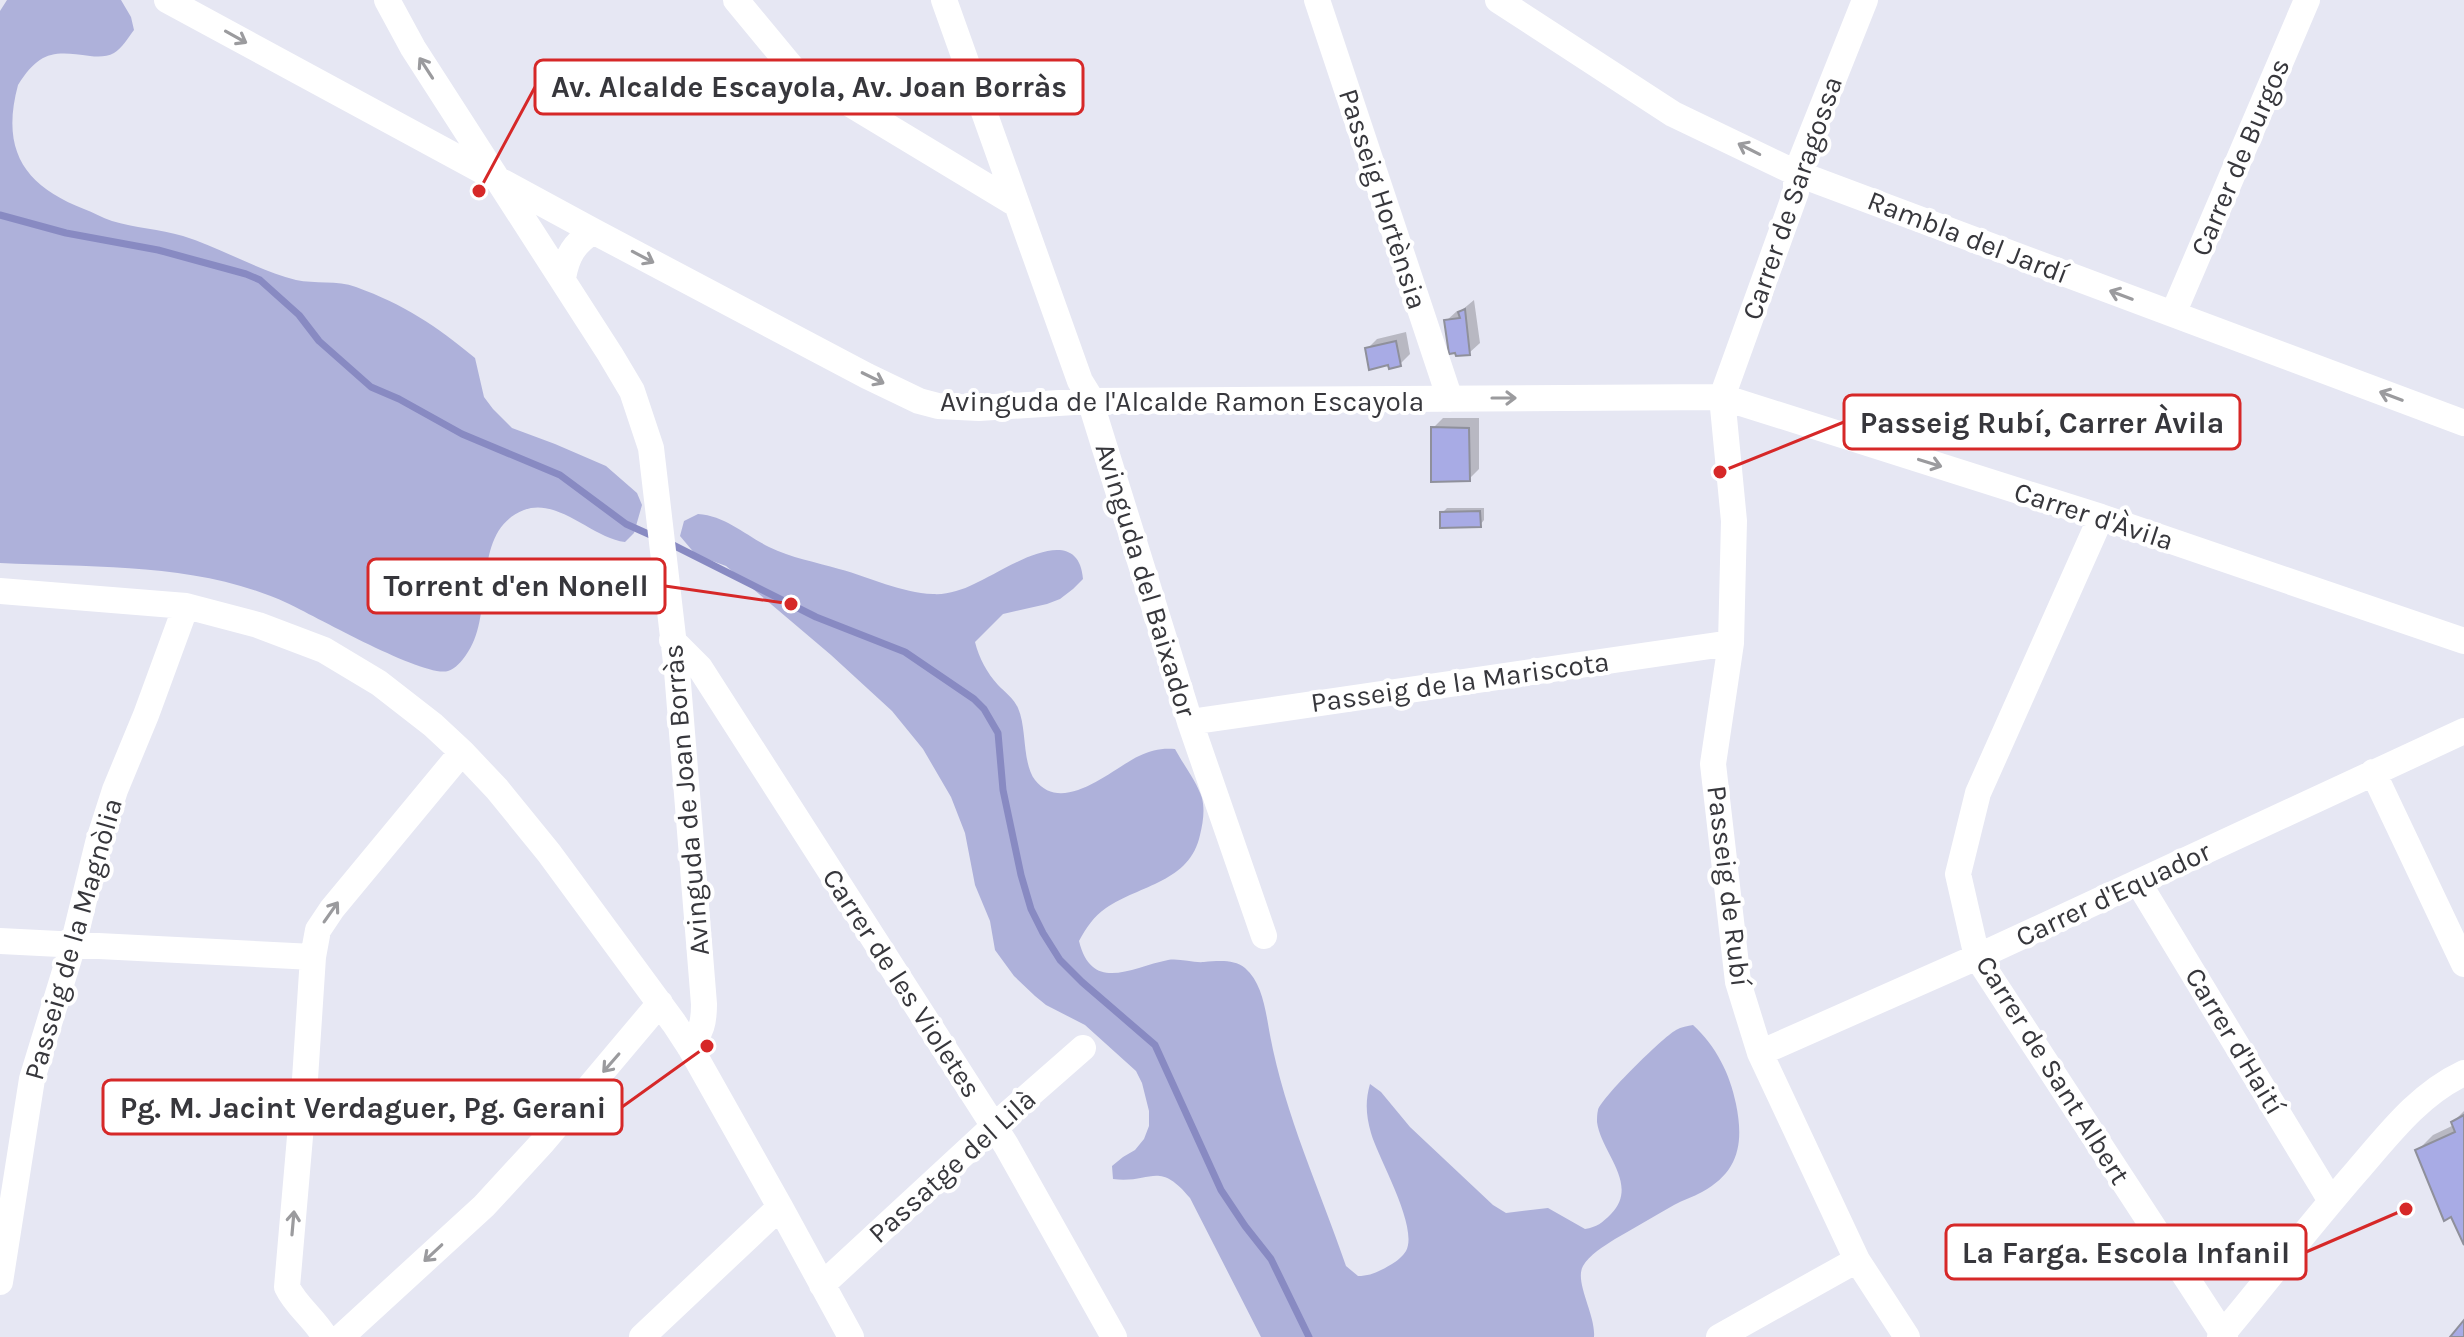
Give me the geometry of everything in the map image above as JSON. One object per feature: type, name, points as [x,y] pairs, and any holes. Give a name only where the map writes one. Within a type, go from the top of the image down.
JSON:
[{"type":"street","name":"Avinguda de l'Alcalde Ramon Escayola","points":[[167,0],[867,376],[919,401],[938,406],[979,408],[1090,401],[1722,397]]},
{"type":"street","name":"Avinguda de Joan Borràs","points":[[387,0],[413,48],[563,278],[632,391],[651,448],[672,640],[704,1004],[700,1034],[689,1046]]},
{"type":"street","points":[[736,0],[794,70],[1016,204]]},
{"type":"street","name":"Avinguda del Baixador","points":[[944,0],[1069,352],[1090,401],[1190,722],[1264,936]]},
{"type":"street","name":"Passeig Hortènsia","points":[[1317,0],[1450,399]]},
{"type":"street","name":"Rambla del Jardí","points":[[1498,0],[1673,114],[1796,173],[2464,423]]},
{"type":"street","name":"Carrer de Saragossa","points":[[1722,397],[1796,192],[1796,173],[1865,0]]},
{"type":"street","name":"Carrer de Burgos","points":[[2173,314],[2307,0]]},
{"type":"street","points":[[429,143],[446,137],[458,119]]},
{"type":"street","points":[[563,278],[572,248],[593,231]]},
{"type":"street","name":"Carrer d'Àvila","points":[[1722,397],[2101,517],[2464,641]]},
{"type":"street","name":"Passeig de Rubí","points":[[1722,397],[1734,521],[1731,643],[1713,764],[1738,982],[1760,1053],[1857,1260],[1907,1337]]},
{"type":"street","name":"Carrer de Sant Albert","points":[[2101,517],[1978,793],[1958,874],[1977,957],[2223,1336]]},
{"type":"street","points":[[0,591],[186,606],[258,625],[324,650],[379,683],[433,725],[497,789],[549,853],[660,1003],[689,1046],[851,1337]]},
{"type":"street","name":"Passeig de la Magnòlia","points":[[0,1282],[32,1079],[73,945],[98,843],[115,790],[186,606]]},
{"type":"street","name":"Carrer de les Violetes","points":[[672,640],[700,668],[994,1126],[1114,1337]]},
{"type":"street","name":"Passeig de la Mariscota","points":[[1190,722],[1731,643]]},
{"type":"street","name":"Carrer d'Equador","points":[[1760,1053],[1977,957],[2464,731]]},
{"type":"street","points":[[325,1337],[315,1320],[293,1299],[287,1287],[313,957],[318,930],[462,752]]},
{"type":"street","points":[[2373,772],[2464,964]]},
{"type":"street","name":"Carrer d'Haití","points":[[2138,882],[2331,1201]]},
{"type":"street","points":[[0,941],[313,957]]},
{"type":"street","points":[[341,1337],[484,1206],[543,1142],[660,1003]]},
{"type":"street","name":"Passatge del Lilà","points":[[822,1285],[1083,1048]]},
{"type":"street","points":[[2223,1336],[2331,1201],[2422,1100],[2464,1073]]},
{"type":"street","points":[[642,1337],[780,1207]]},
{"type":"street","points":[[1719,1337],[1857,1260]]},
{"type":"shaded area","points":[[7,0],[121,0],[131,17],[134,30],[120,48],[108,55],[48,56],[33,65],[18,85],[13,109],[16,148],[22,164],[47,189],[108,220],[183,236],[296,280],[356,287],[419,317],[475,358],[484,397],[512,428],[606,466],[637,493],[642,505],[634,533],[625,542],[613,539],[562,513],[537,507],[524,510],[507,521],[496,536],[489,555],[475,638],[462,660],[448,671],[435,671],[394,656],[287,603],[218,580],[110,567],[0,563],[0,11]]},
{"type":"shaded area","points":[[698,514],[726,522],[786,554],[921,593],[944,594],[959,590],[1019,561],[1054,550],[1068,552],[1078,561],[1083,579],[1073,589],[1047,604],[1003,614],[975,642],[987,670],[1018,708],[1031,773],[1046,790],[1059,793],[1073,791],[1088,786],[1144,754],[1175,749],[1200,792],[1203,803],[1200,835],[1186,863],[1175,873],[1119,900],[1098,915],[1079,941],[1085,957],[1093,967],[1103,972],[1115,973],[1177,960],[1231,962],[1241,965],[1251,974],[1263,999],[1277,1065],[1304,1152],[1346,1266],[1358,1276],[1375,1273],[1402,1257],[1409,1240],[1396,1192],[1369,1127],[1367,1102],[1370,1084],[1381,1092],[1410,1127],[1493,1205],[1506,1213],[1548,1208],[1585,1229],[1599,1224],[1611,1214],[1619,1203],[1622,1191],[1616,1168],[1600,1134],[1598,1110],[1621,1081],[1658,1044],[1676,1030],[1693,1025],[1715,1051],[1733,1093],[1739,1144],[1731,1166],[1699,1194],[1615,1239],[1586,1262],[1581,1281],[1594,1337],[1261,1337],[1190,1198],[1179,1186],[1162,1176],[1113,1179],[1112,1166],[1135,1150],[1149,1126],[1149,1111],[1142,1083],[1136,1071],[1085,1025],[1035,996],[1014,976],[995,950],[990,921],[975,885],[965,833],[951,797],[923,749],[892,711],[831,655],[726,566],[696,555],[680,536],[684,521]]},
{"type":"building","points":[[1465,309],[1470,355],[1456,356],[1455,353],[1449,354],[1444,320],[1460,318],[1458,312]]},
{"type":"building","points":[[1396,341],[1401,366],[1389,369],[1388,365],[1369,370],[1365,348]]},
{"type":"building","points":[[1431,427],[1469,428],[1470,481],[1431,482]]},
{"type":"building","points":[[1480,511],[1481,527],[1440,528],[1440,512]]},
{"type":"building","points":[[2464,1115],[2464,1245],[2451,1217],[2444,1221],[2415,1150],[2455,1132],[2451,1122]]},
{"type":"building","points":[[2464,1320],[2464,1337],[2450,1337]]},
{"type":"waterway","points":[[0,215],[66,233],[158,250],[260,280],[299,315],[319,341],[371,387],[462,434],[560,475],[626,524],[655,537]]},
{"type":"waterway","points":[[667,542],[816,617],[905,652],[984,709],[998,733],[1003,790],[1021,875],[1031,909],[1043,933],[1060,960],[1155,1045],[1221,1190],[1271,1259],[1309,1337]]},
{"type":"place","name":"Av. Alcalde Escayola, Av. Joan Borràs","points":[[479,191]]},
{"type":"place","name":"Passeig Rubí, Carrer Àvila","points":[[1720,472]]},
{"type":"place","name":"Torrent d'en Nonell","points":[[791,604]]},
{"type":"place","name":"Pg. M. Jacint Verdaguer, Pg. Gerani","points":[[707,1046]]},
{"type":"place","name":"La Farga. Escola Infanil","points":[[2406,1209]]}]
